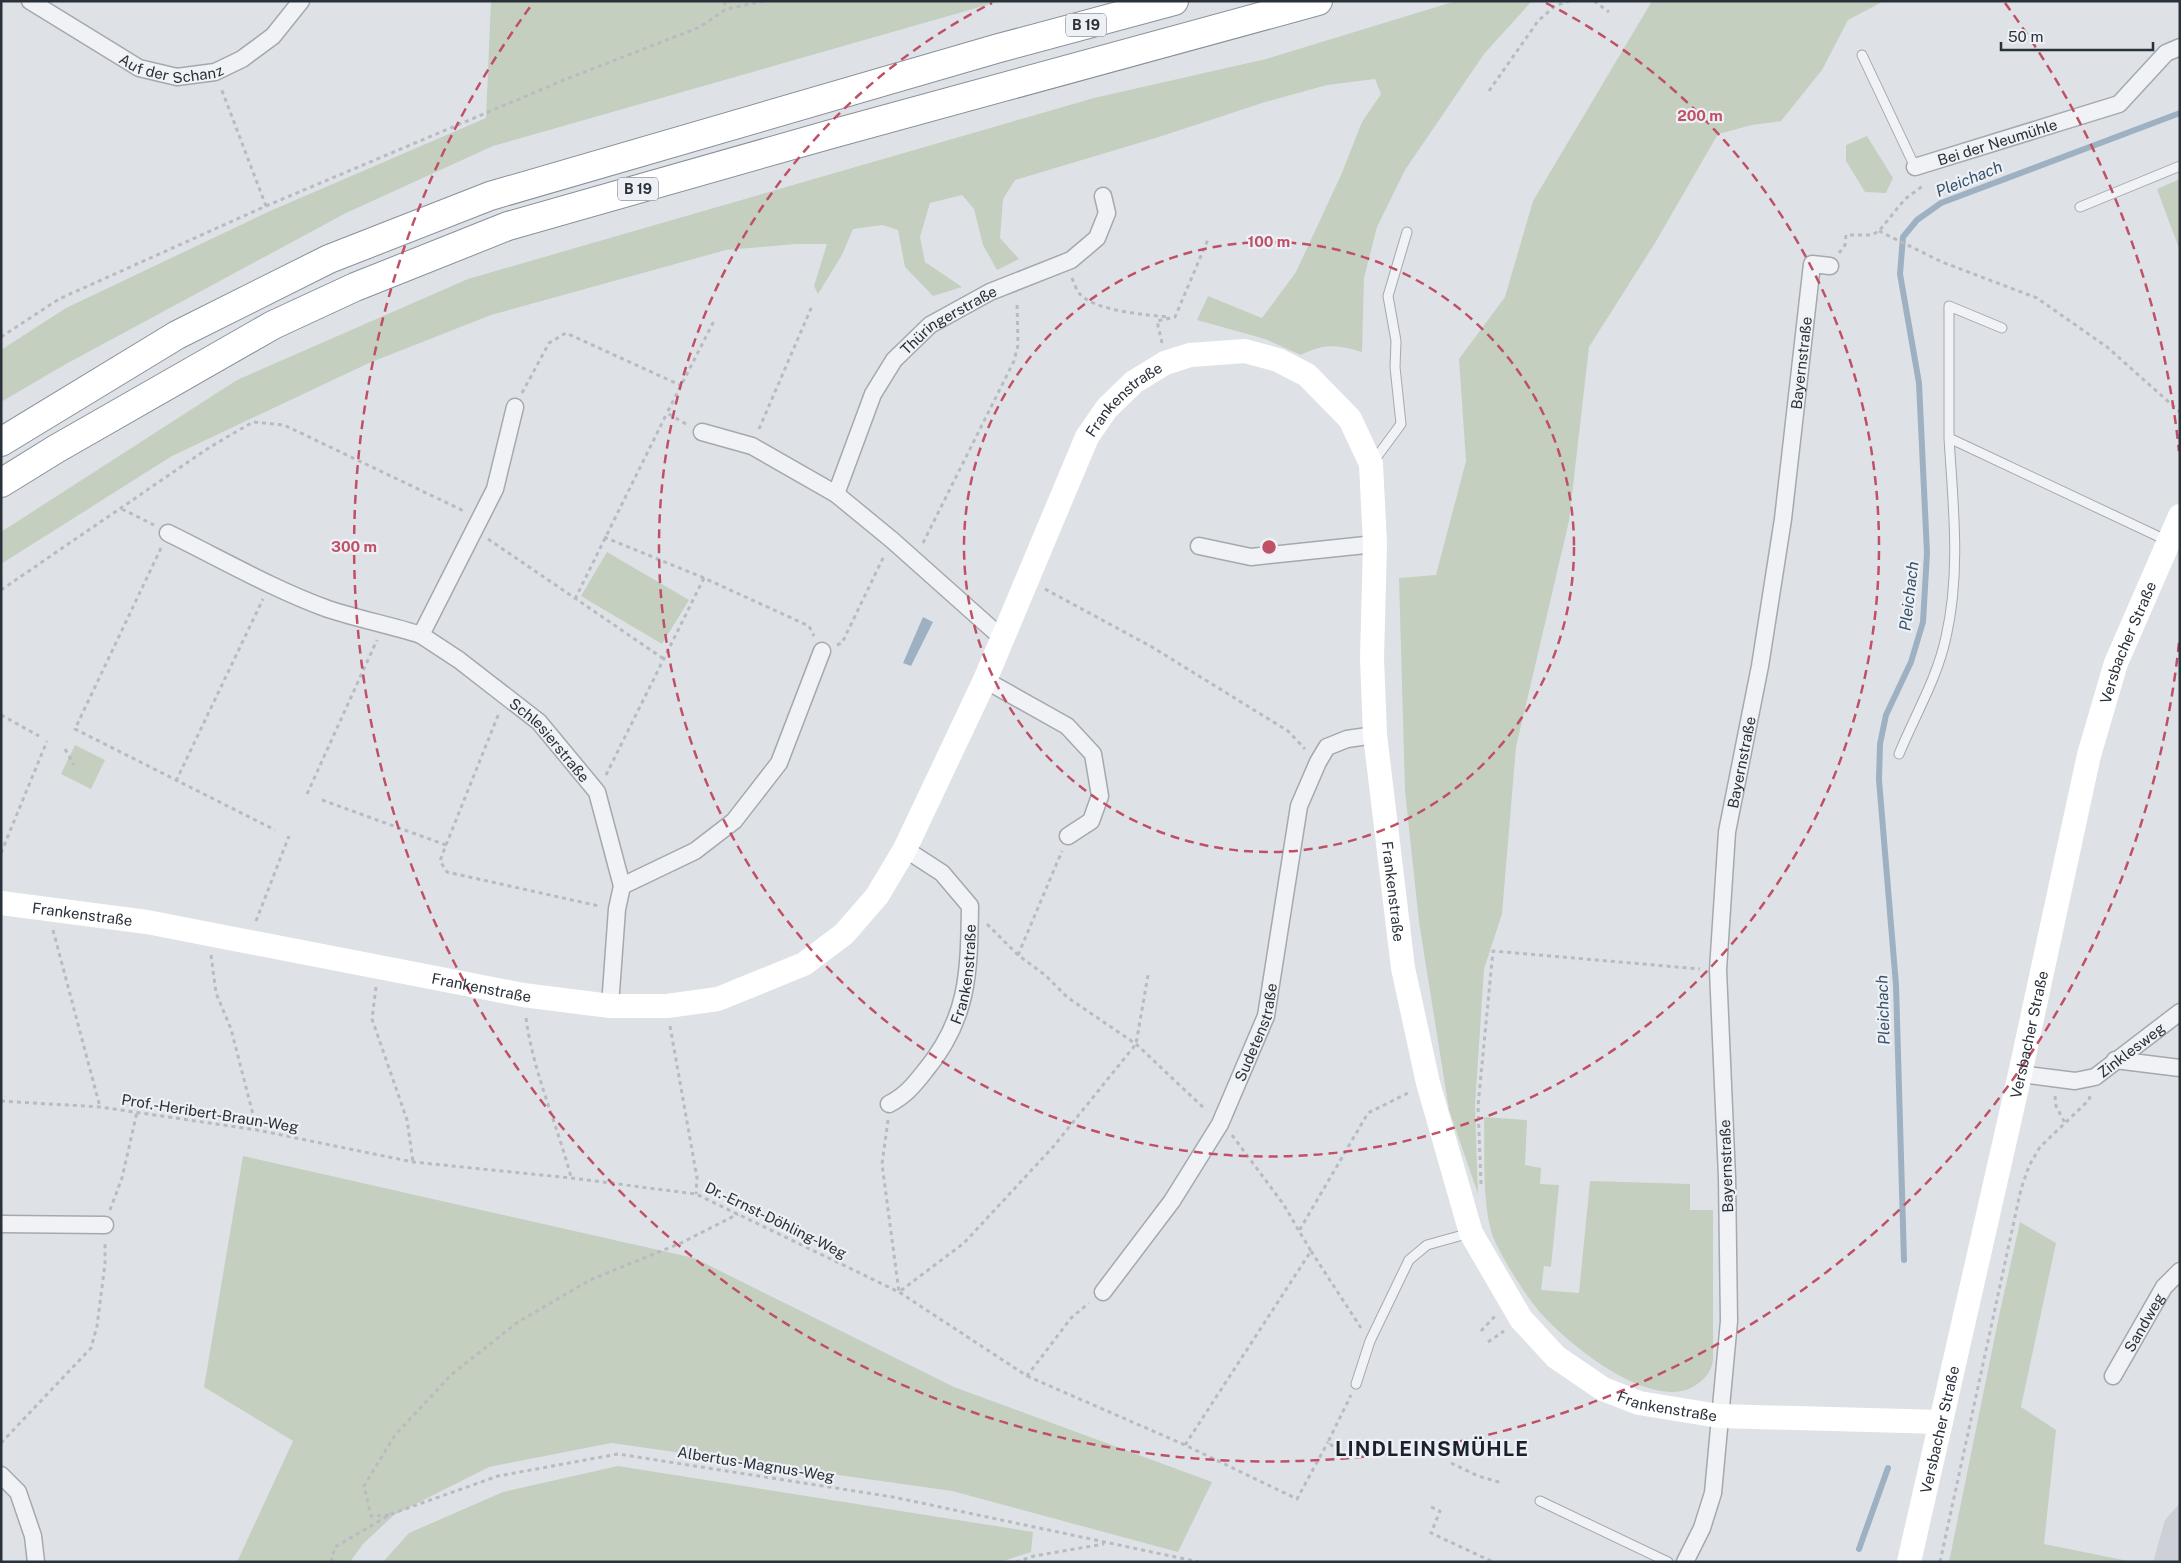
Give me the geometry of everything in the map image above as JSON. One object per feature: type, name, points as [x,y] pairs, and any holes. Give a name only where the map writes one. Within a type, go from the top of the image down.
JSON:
[{"type":"highway","name":"B 19","points":[[1,442],[177,335],[330,259],[490,196],[999,48],[1174,1]]},
{"type":"highway","name":"B 19","points":[[1,483],[64,444],[273,325],[355,287],[508,226],[818,138],[1318,1]]},
{"type":"street","name":"Auf der Schanz","points":[[30,1],[139,68],[177,77],[215,72],[242,59],[273,36],[301,1]]},
{"type":"street","name":"Bei der Neumühle","points":[[1915,168],[2119,104],[2166,53],[2180,47]]},
{"type":"street","name":"Thüringerstraße","points":[[836,494],[872,394],[894,360],[930,325],[990,292],[1064,264],[1097,238],[1107,213],[1103,196]]},
{"type":"street","name":"Bayernstraße","points":[[1685,1562],[1702,1528],[1713,1492],[1729,1321],[1727,1177],[1718,970],[1727,832],[1760,666],[1783,519],[1812,264],[1830,266]]},
{"type":"street","name":"Frankenstraße","points":[[1,903],[208,932],[523,995],[610,1006],[667,1006],[718,998],[804,964],[844,934],[877,896],[905,849],[985,680],[1026,579],[1088,437],[1107,408],[1134,382],[1165,363],[1190,355],[1245,351],[1278,360],[1307,375],[1350,419],[1371,464],[1374,544],[1372,658],[1374,735],[1403,968],[1428,1083],[1470,1233],[1517,1313],[1556,1357],[1603,1389],[1639,1403],[1719,1416],[1941,1422]]},
{"type":"street","points":[[421,635],[495,489],[515,407]]},
{"type":"street","points":[[702,432],[752,446],[836,494],[914,559],[1002,638]]},
{"type":"street","name":"Versbacher Straße","points":[[1909,1562],[2020,1074],[2089,755],[2116,663],[2180,516]]},
{"type":"street","name":"Schlesierstraße","points":[[168,533],[271,584],[329,609],[385,623],[421,635],[459,660],[539,722],[598,792],[622,886],[617,908],[610,1006]]},
{"type":"street","points":[[1199,546],[1251,557],[1374,544]]},
{"type":"street","points":[[622,886],[695,851],[734,821],[778,764],[822,651]]},
{"type":"street","points":[[985,680],[1067,726],[1093,754],[1100,796],[1091,821],[1068,836]]},
{"type":"street","name":"Sudetenstraße","points":[[1103,1292],[1172,1201],[1220,1124],[1266,1016],[1299,806],[1318,762],[1327,747],[1347,739],[1374,735]]},
{"type":"street","name":"Frankenstraße","points":[[890,1104],[905,1096],[935,1059],[959,1017],[969,964],[970,906],[942,872],[905,849]]},
{"type":"street","name":"Zinklesweg","points":[[2020,1074],[2069,1081],[2095,1077],[2180,1012]]},
{"type":"street","points":[[2115,1060],[2180,1068]]},
{"type":"street","points":[[1,1224],[105,1225]]},
{"type":"street","name":"Sandweg","points":[[2113,1376],[2164,1287],[2180,1271]]},
{"type":"street","points":[[1,1475],[18,1492],[33,1536],[36,1562]]},
{"type":"lane","name":"Bei der Neumühle","points":[[1862,55],[1915,168]]},
{"type":"lane","points":[[2080,207],[2180,166]]},
{"type":"lane","points":[[1371,464],[1401,424],[1395,367],[1396,341],[1388,296],[1407,232]]},
{"type":"lane","points":[[1899,754],[1915,716],[1928,694],[1948,627],[1952,598],[1955,547],[1949,438],[1949,306],[2002,328]]},
{"type":"lane","points":[[1949,438],[2168,541]]},
{"type":"lane","points":[[1356,1384],[1370,1341],[1409,1260],[1427,1245],[1470,1233]]},
{"type":"lane","points":[[1540,1501],[1668,1562]]},
{"type":"path","points":[[724,1],[726,9]]},
{"type":"path","points":[[1,337],[59,299],[266,206],[564,80],[700,27],[726,9],[765,1]]},
{"type":"path","points":[[1489,91],[1538,21],[1555,6],[1569,1]]},
{"type":"path","points":[[1594,1],[1608,12]]},
{"type":"path","points":[[215,72],[266,206]]},
{"type":"path","points":[[1830,266],[1845,245],[1846,235],[1872,235],[1879,231],[1905,199],[1923,185]]},
{"type":"path","points":[[1879,231],[1942,262],[2037,298],[2107,347],[2180,412]]},
{"type":"path","points":[[1175,317],[1209,237]]},
{"type":"path","points":[[1064,264],[1079,294],[1100,305],[1136,315],[1175,317]]},
{"type":"path","points":[[752,446],[812,306]]},
{"type":"path","points":[[914,559],[1014,361],[1018,344],[1018,310]]},
{"type":"path","points":[[1157,321],[1175,317]]},
{"type":"path","points":[[575,599],[680,385],[715,319]]},
{"type":"path","points":[[515,407],[549,343],[566,333],[680,385]]},
{"type":"path","points":[[667,413],[702,432]]},
{"type":"path","points":[[1,590],[122,509],[210,446],[253,422],[284,425],[478,525],[575,599],[664,659]]},
{"type":"path","points":[[122,509],[168,533],[75,730],[275,830]]},
{"type":"path","points":[[604,537],[704,578],[809,626],[822,651],[842,643],[892,540]]},
{"type":"path","points":[[598,792],[704,578]]},
{"type":"path","points":[[1026,579],[1152,646],[1280,726],[1318,762]]},
{"type":"path","points":[[176,781],[271,584]]},
{"type":"path","points":[[307,794],[385,623]]},
{"type":"path","points":[[506,696],[440,861],[447,872],[596,906]]},
{"type":"path","points":[[1,715],[40,736]]},
{"type":"path","points":[[1,853],[47,741]]},
{"type":"path","points":[[65,749],[74,765]]},
{"type":"path","points":[[322,800],[446,845]]},
{"type":"path","points":[[249,941],[289,836]]},
{"type":"path","points":[[1018,955],[1068,836]]},
{"type":"path","points":[[970,906],[1018,955],[1045,974],[1067,997],[1136,1044],[1240,1144],[1284,1205],[1310,1251],[1370,1341]]},
{"type":"path","points":[[47,908],[100,1107]]},
{"type":"path","points":[[208,932],[216,993],[231,1029],[257,1130]]},
{"type":"path","points":[[1482,1194],[1478,1106],[1493,951],[1718,970]]},
{"type":"path","points":[[378,966],[372,1019],[407,1120],[413,1162]]},
{"type":"path","points":[[890,1104],[882,1164],[899,1292],[964,1243],[1053,1147],[1136,1044],[1148,975]]},
{"type":"path","points":[[523,995],[529,1044],[560,1136],[571,1178]]},
{"type":"path","points":[[667,1006],[697,1178],[696,1194]]},
{"type":"path","points":[[1940,1562],[2022,1190],[2029,1166],[2040,1147],[2088,1100],[2095,1077]]},
{"type":"path","points":[[1299,1231],[1368,1113],[1428,1083]]},
{"type":"path","points":[[2055,1095],[2056,1106],[2065,1123]]},
{"type":"path","name":"Prof.-Heribert-Braun-Weg","points":[[1,1101],[100,1107],[137,1112],[257,1130],[413,1162]]},
{"type":"path","points":[[122,1178],[137,1112]]},
{"type":"path","name":"Dr.-Ernst-Döhling-Weg","points":[[413,1162],[571,1178],[696,1194],[899,1292],[1027,1376],[1184,1445],[1297,1499],[1328,1442]]},
{"type":"path","points":[[391,1514],[371,1516],[364,1486],[394,1435],[452,1374],[518,1322],[590,1280],[681,1243],[738,1214]]},
{"type":"path","points":[[1184,1445],[1310,1251]]},
{"type":"path","points":[[1,1443],[91,1348],[97,1326],[105,1264]]},
{"type":"path","points":[[1027,1376],[1071,1318],[1103,1292]]},
{"type":"path","points":[[1345,1457],[1328,1442],[1356,1384]]},
{"type":"path","name":"Albertus-Magnus-Weg","points":[[330,1562],[335,1547],[391,1514],[498,1476],[618,1454],[893,1497],[1106,1544],[1198,1562]]},
{"type":"path","points":[[1451,1463],[1478,1476],[1502,1483]]},
{"type":"path","points":[[1431,1507],[1440,1511],[1431,1533],[1493,1562]]},
{"type":"path","points":[[1016,1562],[1034,1556],[1106,1544]]},
{"type":"shaded area","points":[[2180,1503],[2180,1562],[2153,1562],[2165,1520]]},
{"type":"green space","points":[[491,1],[1001,1],[493,146],[346,213],[66,364],[1,402],[1,350],[66,308],[270,211],[486,118]]},
{"type":"green space","points":[[1456,1],[1532,1],[1484,54],[1405,170],[1377,227],[1364,278],[1362,352],[1331,346],[1317,348],[1301,355],[1265,339],[1197,320],[1208,296],[1262,318],[1296,272],[1341,175],[1362,122],[1381,94],[1375,79],[1327,85],[1262,103],[1159,137],[1015,180],[1003,199],[1000,238],[1019,259],[997,270],[983,245],[974,209],[962,195],[930,203],[920,237],[925,262],[962,287],[933,296],[905,267],[898,230],[882,225],[853,229],[842,255],[818,294],[814,286],[827,244],[796,244],[726,250],[491,315],[369,363],[172,456],[1,564],[1,532],[237,380],[468,279],[1094,98],[1266,59]]},
{"type":"green space","points":[[1652,1],[1884,1],[1848,20],[1822,70],[1781,121],[1752,125],[1718,134],[1655,243],[1589,347],[1569,521],[1516,747],[1502,914],[1484,969],[1475,1106],[1478,1194],[1449,1110],[1419,922],[1405,791],[1399,578],[1436,575],[1466,461],[1459,359],[1505,297],[1533,201]]},
{"type":"green space","points":[[1867,136],[1893,178],[1886,193],[1865,192],[1846,161],[1846,145]]},
{"type":"green space","points":[[2180,179],[2180,251],[2157,189]]},
{"type":"green space","points":[[607,552],[689,600],[662,644],[581,596]]},
{"type":"green space","points":[[75,745],[105,760],[91,789],[61,774]]},
{"type":"green space","points":[[1484,1117],[1527,1120],[1525,1165],[1541,1168],[1540,1184],[1559,1185],[1551,1267],[1544,1266],[1541,1290],[1579,1293],[1590,1181],[1690,1184],[1690,1210],[1713,1210],[1713,1360],[1709,1372],[1700,1382],[1693,1387],[1675,1392],[1654,1390],[1632,1382],[1609,1370],[1587,1355],[1567,1339],[1538,1310],[1511,1272],[1491,1231],[1485,1189]]},
{"type":"green space","points":[[243,1156],[694,1258],[954,1387],[1212,1482],[1178,1552],[952,1491],[611,1443],[489,1467],[394,1515],[363,1544],[350,1562],[237,1562],[293,1441],[204,1387]]},
{"type":"green space","points":[[2020,1222],[2056,1243],[2021,1407],[2056,1430],[2044,1544],[2133,1562],[1949,1562]]},
{"type":"green space","points":[[618,1466],[1033,1532],[1031,1552],[1000,1562],[383,1562],[409,1533],[503,1492]]},
{"type":"water","points":[[923,617],[933,622],[911,666],[903,663]]},
{"type":"waterway","name":"Pleichach","points":[[1904,1260],[1896,985],[1879,780],[1880,744],[1886,715],[1911,662],[1923,622],[1927,553],[1919,383],[1900,274],[1903,237],[1917,220],[1941,203],[2180,113]]},
{"type":"waterway","name":"Pleichach","points":[[1859,1549],[1888,1468]]},
{"type":"district","name":"LINDLEINSMÜHLE","points":[[1432,1449]]}]
